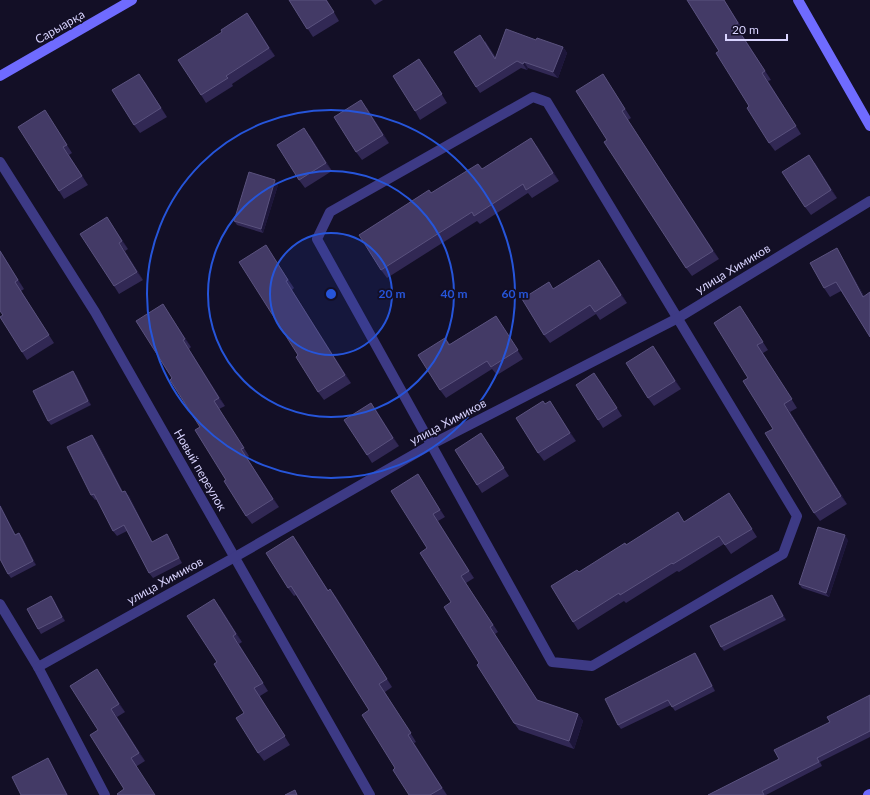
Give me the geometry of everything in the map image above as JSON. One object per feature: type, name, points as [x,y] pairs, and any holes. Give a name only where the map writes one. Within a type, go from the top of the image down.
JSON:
[{"type":"main road","name":"Сарыарқа","points":[[0,76],[132,0]]},
{"type":"main road","points":[[798,0],[870,126]]},
{"type":"street","points":[[533,97],[547,102],[678,318],[797,516],[783,554],[592,666],[552,662],[317,239],[330,212],[533,97]]},
{"type":"street","name":"Новый переулок","points":[[0,162],[95,312],[370,795]]},
{"type":"street","name":"улица Химиков","points":[[38,667],[235,557],[432,444],[678,318],[870,201]]},
{"type":"street","points":[[0,604],[38,667],[105,795]]},
{"type":"building","points":[[289,0],[326,0],[334,12],[307,29]]},
{"type":"building","points":[[687,0],[724,0],[738,23],[735,25],[765,71],[762,73],[796,126],[769,143],[747,108],[749,106],[716,53],[719,51]]},
{"type":"building","points":[[247,13],[269,48],[226,76],[228,78],[201,95],[178,60],[222,32],[221,30]]},
{"type":"building","points":[[506,29],[536,40],[537,38],[563,47],[553,72],[517,61],[476,87],[454,52],[480,35],[495,59]]},
{"type":"building","points":[[419,59],[442,94],[415,111],[393,76]]},
{"type":"building","points":[[139,74],[161,108],[134,125],[112,90]]},
{"type":"building","points":[[603,74],[625,109],[622,111],[713,251],[686,268],[604,142],[607,140],[576,91]]},
{"type":"building","points":[[361,100],[383,135],[356,152],[334,117]]},
{"type":"building","points":[[45,110],[67,145],[63,147],[82,176],[59,191],[18,127]]},
{"type":"building","points":[[304,128],[326,163],[299,180],[277,145]]},
{"type":"building","points":[[531,138],[553,173],[526,190],[523,184],[474,216],[472,212],[381,270],[359,235],[429,190],[431,193],[478,164],[482,169]]},
{"type":"building","points":[[809,155],[831,190],[805,207],[782,172]]},
{"type":"building","points":[[249,172],[275,180],[261,229],[234,221]]},
{"type":"building","points":[[107,217],[122,241],[119,243],[137,272],[114,286],[80,234]]},
{"type":"building","points":[[266,245],[288,280],[286,281],[345,375],[318,392],[296,357],[298,355],[239,262]]},
{"type":"building","points":[[837,248],[863,297],[870,292],[870,337],[836,282],[824,288],[810,263]]},
{"type":"building","points":[[0,251],[18,280],[15,282],[49,335],[22,352],[0,317],[3,315],[0,311]]},
{"type":"building","points":[[599,260],[621,295],[595,312],[590,305],[544,335],[522,299],[549,282],[553,289]]},
{"type":"building","points":[[163,304],[185,339],[183,340],[219,398],[214,401],[244,448],[241,449],[273,499],[246,516],[195,430],[200,427],[170,380],[172,378],[136,321]]},
{"type":"building","points":[[740,306],[763,342],[757,345],[792,399],[784,404],[841,496],[814,513],[765,433],[773,429],[743,381],[748,378],[714,323]]},
{"type":"building","points":[[496,316],[518,350],[491,367],[487,361],[440,390],[418,355],[445,338],[449,345]]},
{"type":"building","points":[[653,346],[675,381],[648,398],[626,363]]},
{"type":"building","points":[[73,371],[88,401],[48,421],[33,391]]},
{"type":"building","points":[[594,373],[617,408],[598,420],[576,385]]},
{"type":"building","points":[[543,401],[545,404],[550,401],[570,433],[538,453],[516,418]]},
{"type":"building","points":[[371,403],[393,438],[367,455],[344,420]]},
{"type":"building","points":[[481,433],[504,468],[477,485],[455,450]]},
{"type":"building","points":[[92,435],[122,492],[125,491],[152,542],[167,534],[179,558],[149,573],[124,525],[113,531],[94,494],[91,495],[67,447]]},
{"type":"building","points":[[418,474],[440,510],[433,514],[469,571],[461,576],[493,625],[490,627],[537,700],[578,714],[569,741],[514,723],[477,665],[479,663],[444,607],[451,602],[420,553],[427,548],[391,491]]},
{"type":"building","points":[[729,493],[752,529],[725,545],[719,536],[620,595],[619,593],[573,622],[551,586],[577,570],[579,572],[625,543],[626,545],[678,512],[684,522]]},
{"type":"building","points":[[0,506],[15,535],[19,533],[33,561],[8,574],[0,559]]},
{"type":"building","points":[[818,527],[845,535],[826,593],[799,584]]},
{"type":"building","points":[[293,536],[328,591],[330,589],[387,679],[379,684],[411,733],[408,735],[442,788],[430,795],[409,795],[393,770],[395,768],[362,715],[369,710],[291,586],[288,588],[266,553]]},
{"type":"building","points":[[772,595],[783,616],[721,647],[710,626]]},
{"type":"building","points":[[51,596],[62,617],[38,629],[27,609]]},
{"type":"building","points":[[214,599],[236,634],[233,636],[263,683],[254,688],[285,736],[258,753],[236,718],[244,713],[214,664],[217,662],[187,616]]},
{"type":"building","points":[[695,653],[712,686],[672,707],[668,700],[618,725],[605,699]]},
{"type":"building","points":[[97,669],[119,704],[111,709],[139,753],[131,758],[155,795],[117,794],[124,789],[90,735],[98,730],[70,686]]},
{"type":"building","points":[[870,695],[870,731],[817,758],[819,762],[762,791],[764,795],[708,795],[779,759],[774,750],[830,722],[827,717]]},
{"type":"building","points":[[48,758],[67,795],[21,795],[12,777]]},
{"type":"building","points":[[295,790],[297,795],[285,795]]}]
